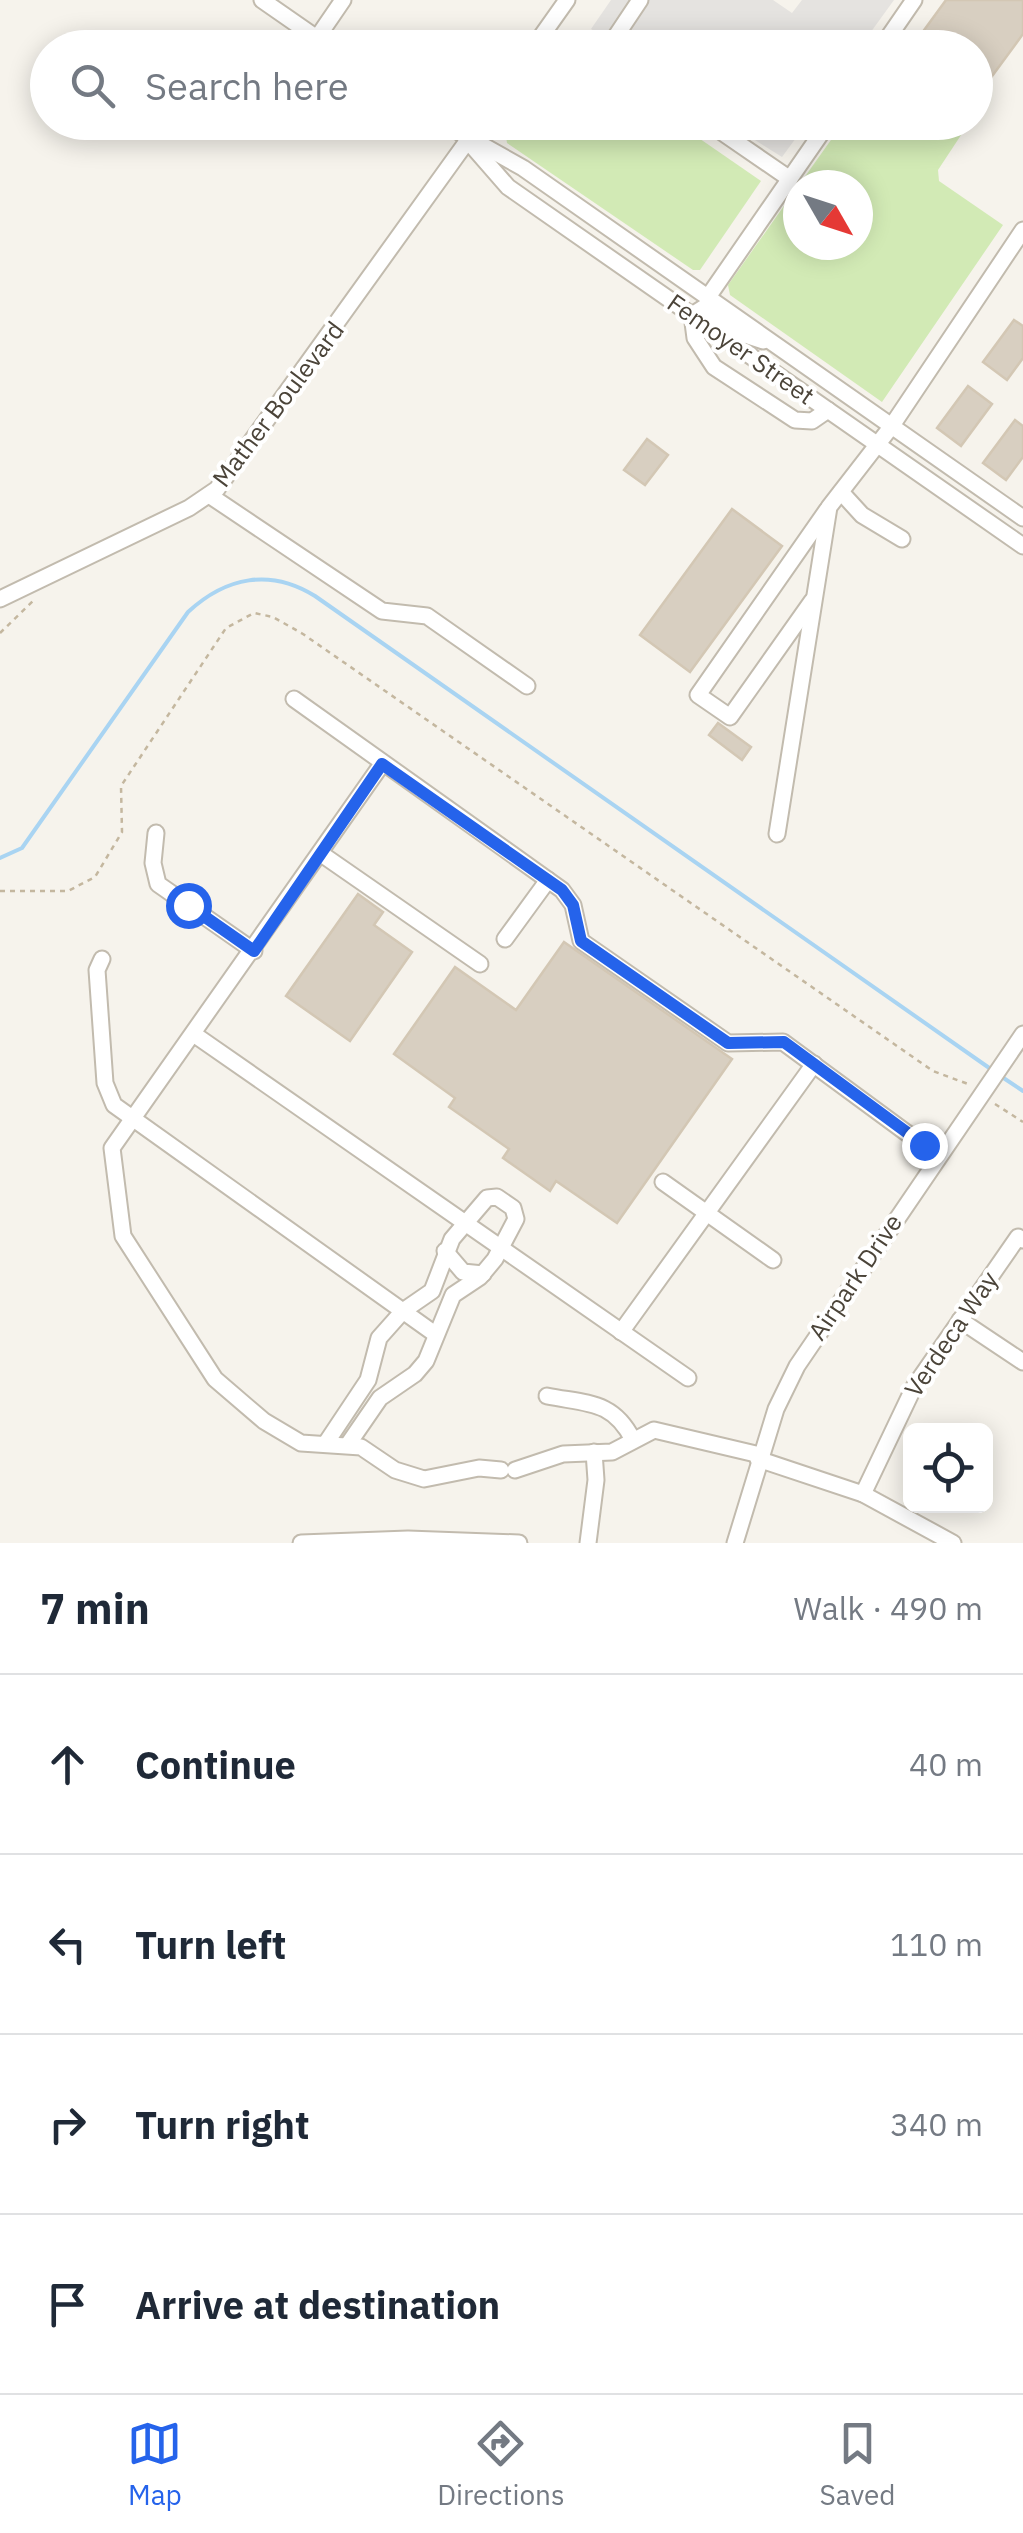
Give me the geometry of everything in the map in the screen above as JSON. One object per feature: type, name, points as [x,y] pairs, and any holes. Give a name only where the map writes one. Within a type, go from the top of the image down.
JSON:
[{"type":"street","points":[[262,0],[305,30]]},
{"type":"street","points":[[322,30],[343,0]]},
{"type":"street","points":[[546,30],[566,0]]},
{"type":"street","points":[[620,30],[640,0]]},
{"type":"street","points":[[893,30],[914,0]]},
{"type":"street","points":[[733,140],[783,174]]},
{"type":"street","points":[[796,170],[817,140]]},
{"type":"street","name":"Femoyer Street","points":[[468,141],[523,168],[1023,518]]},
{"type":"street","name":"Femoyer Street","points":[[468,141],[508,187],[1023,546]]},
{"type":"street","name":"Mather Boulevard","points":[[0,599],[209,495],[236,467],[468,141]]},
{"type":"street","points":[[708,297],[783,189]]},
{"type":"street","points":[[815,596],[730,718],[698,695],[829,506],[892,426],[1023,230]]},
{"type":"street","points":[[776,345],[739,333],[703,308],[692,315],[695,338],[714,367],[794,420],[812,421],[828,410]]},
{"type":"street","points":[[841,492],[862,515],[902,539]]},
{"type":"street","points":[[209,495],[382,612],[427,616],[528,686]]},
{"type":"street","points":[[777,834],[829,506]]},
{"type":"street","points":[[294,699],[548,880],[573,905],[581,941],[728,1043],[784,1042],[938,1156]]},
{"type":"street","points":[[382,764],[112,1148],[123,1236],[215,1379],[264,1421],[301,1443],[348,1444],[395,1470],[424,1479],[479,1468],[508,1470],[563,1454],[612,1452],[654,1430],[759,1457],[862,1494],[954,1543]]},
{"type":"street","points":[[156,833],[153,863],[158,884],[254,951]]},
{"type":"street","points":[[320,854],[480,964]]},
{"type":"street","points":[[505,939],[548,880]]},
{"type":"street","points":[[102,958],[97,970],[105,1083],[114,1105],[435,1334]]},
{"type":"street","name":"Airpark Drive","points":[[736,1543],[776,1409],[821,1324],[1023,1034]]},
{"type":"street","points":[[195,1035],[688,1378]]},
{"type":"street","points":[[621,1332],[814,1064]]},
{"type":"street","points":[[663,1182],[773,1260]]},
{"type":"street","points":[[326,1442],[368,1380],[379,1338],[404,1311],[432,1292],[445,1251],[487,1198],[497,1197],[513,1208],[516,1219],[502,1248],[483,1274],[453,1295],[415,1374],[380,1398],[348,1444]]},
{"type":"street","name":"Verdeca Way","points":[[862,1494],[897,1416],[1018,1237],[1023,1240]]},
{"type":"street","points":[[445,1251],[463,1272],[483,1274]]},
{"type":"street","points":[[960,1320],[1023,1362]]},
{"type":"street","points":[[546,1396],[612,1410],[622,1418],[633,1440]]},
{"type":"street","points":[[588,1543],[596,1480],[594,1452]]},
{"type":"street","points":[[301,1543],[394,1539],[520,1543]]},
{"type":"path","points":[[996,1104],[1023,1122]]},
{"type":"green space","points":[[507,140],[702,140],[761,181],[700,270],[693,270]]},
{"type":"green space","points":[[831,140],[958,140],[938,170],[939,181],[1003,225],[882,402],[730,295],[728,285],[783,207],[783,260],[873,260],[873,170],[810,170]]},
{"type":"shaded area","points":[[611,0],[773,0],[792,13],[802,0],[894,0],[872,30],[591,29]]},
{"type":"shaded area","points":[[755,140],[794,140],[782,157]]},
{"type":"building","points":[[946,0],[1023,0],[1023,34],[993,75],[993,30],[924,30]]},
{"type":"building","points":[[1014,320],[1023,326],[1023,358],[1007,380],[983,362]]},
{"type":"building","points":[[968,386],[992,404],[961,446],[937,428]]},
{"type":"building","points":[[1015,420],[1023,426],[1023,457],[1006,480],[983,463]]},
{"type":"building","points":[[647,439],[668,455],[645,485],[624,470]]},
{"type":"building","points":[[732,509],[782,546],[690,672],[640,635]]},
{"type":"building","points":[[718,723],[751,747],[742,760],[709,735]]},
{"type":"building","points":[[358,894],[383,912],[374,925],[412,952],[350,1041],[286,996]]},
{"type":"building","points":[[564,942],[732,1059],[617,1223],[556,1181],[550,1191],[503,1158],[509,1149],[449,1107],[455,1098],[394,1054],[455,967],[516,1010]]},
{"type":"waterway","points":[[0,858],[22,848],[188,612],[233,584],[249,580],[282,582],[315,596],[995,1072]]},
{"type":"waterway","points":[[1002,1077],[1023,1091]]},
{"type":"route","points":[[188,905],[254,951],[382,764],[562,890],[573,905],[581,941],[728,1043],[743,1046],[772,1040],[784,1042],[924,1145]]}]
